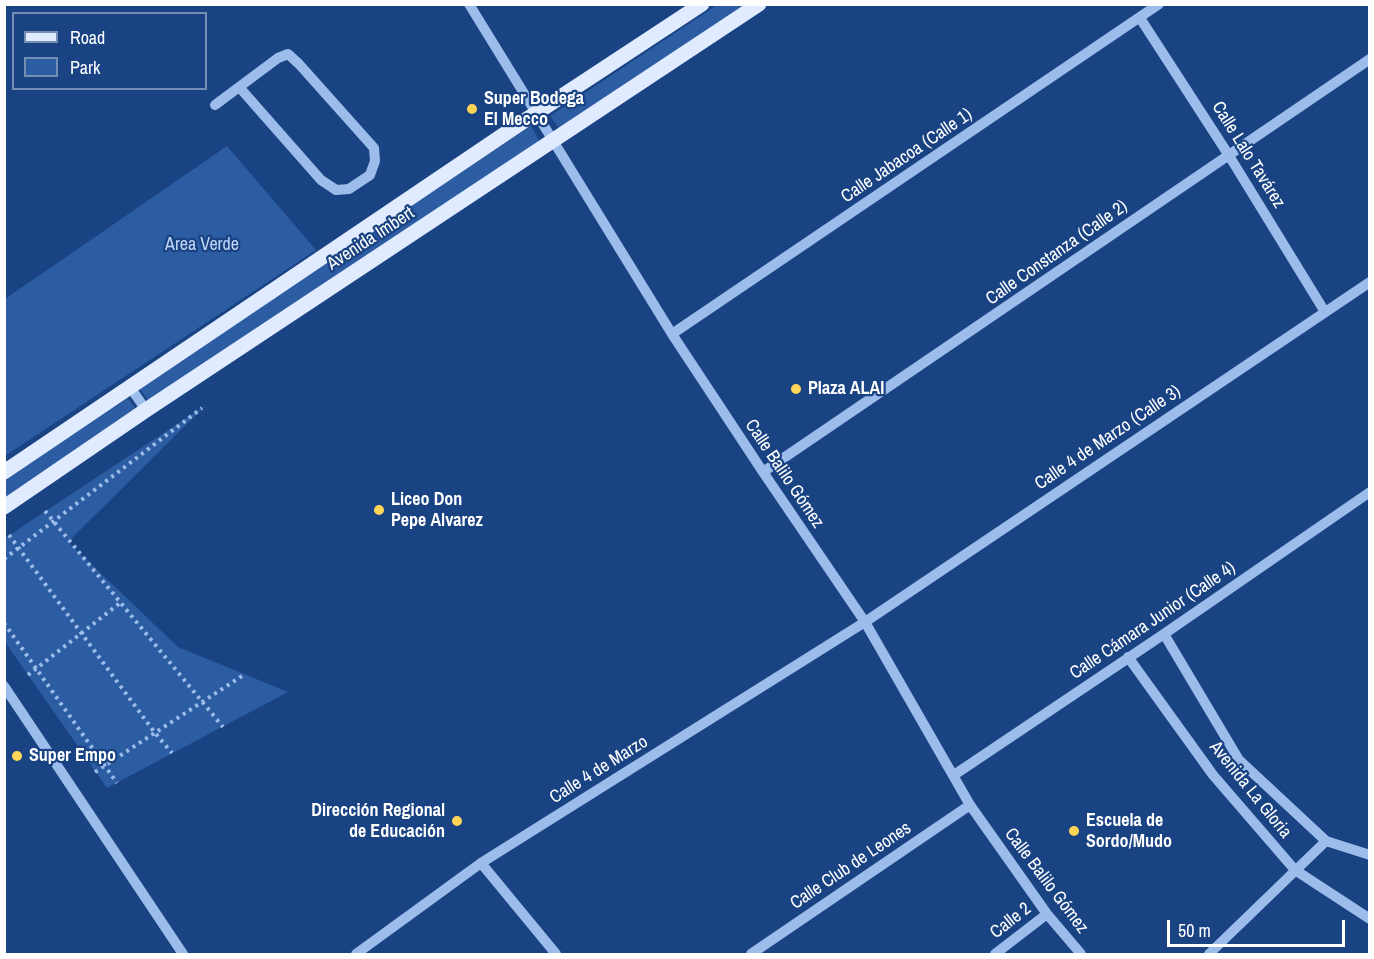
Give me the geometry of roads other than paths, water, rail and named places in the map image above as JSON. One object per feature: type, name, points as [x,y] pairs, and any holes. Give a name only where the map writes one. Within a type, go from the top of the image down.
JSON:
[{"type":"main road","name":"Avenida Imbert","points":[[4,472],[702,4]]},
{"type":"main road","name":"Avenida Imbert","points":[[4,507],[146,410],[759,4]]},
{"type":"street","name":"Calle Balilo Gómez","points":[[469,4],[672,334],[762,472],[866,622],[970,805],[1047,914],[1081,954]]},
{"type":"street","name":"Calle Jabacoa (Calle 1)","points":[[672,334],[1159,4]]},
{"type":"street","name":"Calle Lalo Tavárez","points":[[1140,18],[1228,154],[1325,312]]},
{"type":"street","points":[[215,105],[278,58],[288,54],[374,148],[375,161],[370,175],[349,189],[336,190],[321,180],[240,88]]},
{"type":"street","name":"Calle Constanza (Calle 2)","points":[[762,472],[1026,295],[1228,154],[1370,59]]},
{"type":"street","name":"Calle 4 de Marzo (Calle 3)","points":[[866,622],[1370,282]]},
{"type":"street","points":[[130,387],[146,410]]},
{"type":"street","name":"Calle Cámara Junior (Calle 4)","points":[[954,775],[1370,492]]},
{"type":"street","name":"Calle 4 de Marzo","points":[[356,954],[481,863],[866,622]]},
{"type":"street","name":"Avenida La Gloria","points":[[1164,634],[1239,760],[1326,842]]},
{"type":"street","name":"Avenida La Gloria","points":[[1128,657],[1213,775],[1295,870],[1370,919]]},
{"type":"street","points":[[4,687],[183,954]]},
{"type":"street","name":"Calle Club de Leones","points":[[751,954],[970,805]]},
{"type":"street","points":[[1209,954],[1326,842],[1370,855]]},
{"type":"street","points":[[481,863],[556,954]]},
{"type":"street","name":"Calle 2","points":[[995,954],[1047,914]]},
{"type":"place","name":"Super Bodega El Mecco","points":[[472,109]]},
{"type":"place","name":"Plaza ALAI","points":[[796,389]]},
{"type":"place","name":"Liceo Don Pepe Alvarez","points":[[379,510]]},
{"type":"place","name":"Super Empo","points":[[17,756]]},
{"type":"place","name":"Dirección Regional de Educación","points":[[457,821]]},
{"type":"place","name":"Escuela de Sordo/Mudo","points":[[1074,831]]},
{"type":"park label","name":"Area Verde","points":[[202,245]]}]
